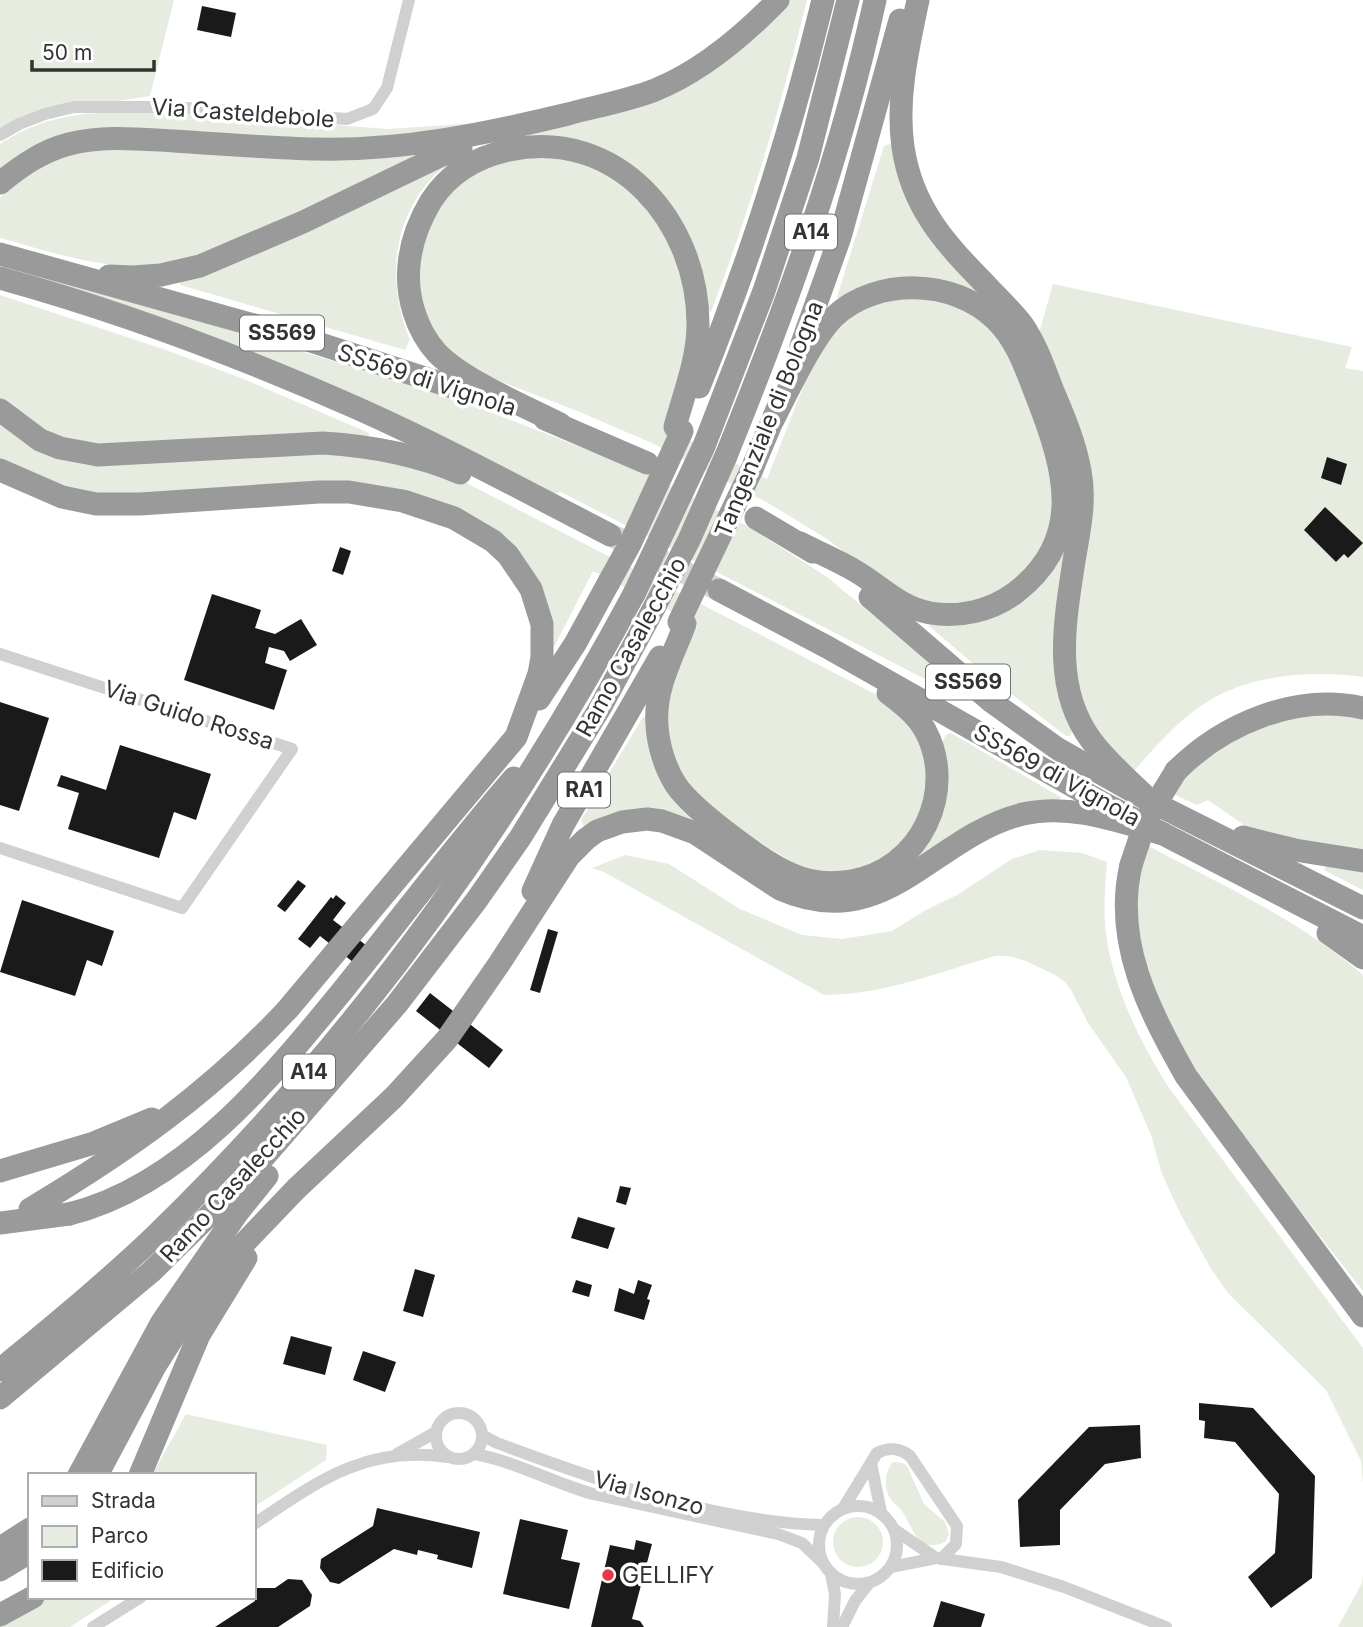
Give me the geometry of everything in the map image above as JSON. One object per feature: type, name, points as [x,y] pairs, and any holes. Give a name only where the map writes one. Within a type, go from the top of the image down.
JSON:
[{"type":"highway","points":[[0,183],[45,152],[86,140],[129,139],[276,148],[354,149],[434,142],[526,124],[614,102],[664,85],[722,51],[778,0]]},
{"type":"highway","points":[[30,1209],[130,1147],[193,1100],[255,1045],[347,940],[516,737],[575,644],[653,493],[754,243],[781,158],[823,0]]},
{"type":"highway","name":"Ramo Casalecchio","points":[[0,1370],[154,1237],[278,1108],[367,1003],[431,920],[501,821],[560,725],[634,594],[704,446],[764,291],[808,158],[848,0]]},
{"type":"highway","name":"Ramo Casalecchio","points":[[0,1398],[151,1272],[237,1188],[397,1004],[476,901],[545,798],[600,708],[655,606],[689,540],[726,456],[809,239],[835,158],[875,0]]},
{"type":"highway","name":"Tangenziale di Bologna","points":[[499,964],[563,825],[682,623],[711,583],[840,237],[869,139],[904,0]]},
{"type":"highway","points":[[918,0],[909,43],[901,108],[907,167],[922,209],[933,227],[947,246],[1012,312],[1031,338],[1070,433],[1081,473],[1083,505],[1065,624],[1064,667],[1067,685],[1079,719],[1090,738],[1108,761],[1150,801]]},
{"type":"highway","points":[[0,254],[111,276],[133,277],[180,272],[253,244],[440,156],[526,124]]},
{"type":"highway","points":[[560,424],[451,365],[427,340],[413,310],[409,293],[411,242],[435,196],[459,171],[475,161],[494,153],[518,148],[556,147],[596,158],[631,178],[652,197],[667,216],[684,250],[697,304],[694,361],[678,429]]},
{"type":"highway","name":"SS569 di Vignola","points":[[0,254],[311,341],[449,385],[560,424],[647,463]]},
{"type":"highway","name":"SS569 di Vignola","points":[[0,278],[160,329],[290,379],[361,410],[610,535]]},
{"type":"highway","points":[[773,420],[816,342],[834,317],[875,293],[907,288],[937,290],[968,299],[995,319],[1012,340],[1041,407],[1064,481],[1062,527],[1051,554],[1032,578],[1010,597],[971,612],[929,613],[905,606],[855,571],[800,543]]},
{"type":"highway","points":[[0,411],[40,440],[78,452],[98,455],[292,443],[354,445],[411,455],[546,502]]},
{"type":"highway","points":[[0,470],[62,497],[96,504],[349,492],[403,501],[454,517],[493,541],[508,555],[531,589],[538,607],[542,657],[539,674],[516,737]]},
{"type":"highway","name":"SS569 di Vignola","points":[[756,518],[800,543],[858,586],[1026,728],[1089,768],[1204,827]]},
{"type":"highway","name":"SS569 di Vignola","points":[[711,583],[1063,781],[1247,878]]},
{"type":"highway","points":[[682,623],[657,709],[658,738],[665,762],[676,784],[699,811],[775,865],[808,880],[835,883],[865,878],[880,871],[893,864],[915,844],[930,819],[938,777],[934,751],[918,719],[827,647]]},
{"type":"highway","points":[[1363,708],[1312,705],[1289,708],[1265,715],[1218,736],[1201,748],[1176,771],[1146,820],[1131,864],[1125,900],[1129,944],[1144,994],[1169,1047],[1186,1076],[1363,1316]]},
{"type":"highway","points":[[0,1223],[69,1213],[113,1200],[146,1182],[197,1144],[251,1095],[302,1039],[485,812],[560,725]]},
{"type":"highway","points":[[499,964],[569,856],[597,831],[622,822],[647,819],[678,826],[711,843],[780,889],[802,898],[827,901],[858,899],[884,890],[981,831],[1022,814],[1045,811],[1081,813],[1163,834]]},
{"type":"highway","points":[[1204,827],[1295,850],[1363,861]]},
{"type":"highway","points":[[1204,827],[1363,908]]},
{"type":"highway","points":[[1247,878],[1363,937]]},
{"type":"highway","points":[[1247,878],[1363,958]]},
{"type":"highway","name":"RA1","points":[[296,1189],[394,1097],[456,1027],[499,964]]},
{"type":"highway","points":[[80,1473],[126,1385],[178,1297],[238,1212],[320,1117],[397,1004]]},
{"type":"highway","points":[[0,1171],[93,1143],[193,1100]]},
{"type":"highway","points":[[98,1473],[155,1366],[210,1279],[296,1189]]},
{"type":"highway","points":[[141,1473],[184,1367],[212,1312],[233,1277],[296,1189]]},
{"type":"highway","points":[[0,1548],[28,1530]]},
{"type":"highway","points":[[0,1570],[28,1553]]},
{"type":"highway","points":[[0,1615],[29,1599]]},
{"type":"street","name":"Via Casteldebole","points":[[0,135],[32,119],[74,107],[170,107],[347,119],[373,109],[387,88],[409,0]]},
{"type":"street","name":"Via Guido Rossa","points":[[0,654],[292,749],[182,908],[0,848]]},
{"type":"street","points":[[397,1454],[426,1454],[461,1460],[474,1454],[481,1445],[482,1435],[473,1418],[460,1413],[440,1422],[436,1432],[438,1446],[447,1457]]},
{"type":"street","points":[[256,1523],[314,1484],[343,1469],[397,1454],[436,1432]]},
{"type":"street","name":"Via Isonzo","points":[[482,1435],[606,1483],[781,1524],[823,1525]]},
{"type":"street","points":[[833,1627],[835,1594],[818,1542],[823,1525],[844,1507],[872,1460],[882,1451],[904,1452],[957,1526],[956,1544],[939,1559]]},
{"type":"street","name":"Via Isonzo","points":[[474,1454],[489,1457],[570,1488],[778,1534],[802,1543],[827,1568]]},
{"type":"street","points":[[872,1460],[881,1512],[895,1530],[939,1559]]},
{"type":"street","points":[[844,1507],[863,1505],[881,1512]]},
{"type":"street","points":[[842,1627],[855,1601],[869,1583],[891,1567],[897,1550],[895,1530]]},
{"type":"street","points":[[891,1567],[939,1559],[1001,1567],[1166,1627]]},
{"type":"street","points":[[827,1568],[849,1583],[869,1583]]},
{"type":"street","points":[[93,1627],[138,1599]]},
{"type":"green space","points":[[0,0],[174,0],[150,96],[23,116],[0,129]]},
{"type":"green space","points":[[788,0],[807,0],[764,158],[711,312],[706,310],[661,194],[521,138],[492,143],[628,107]]},
{"type":"green space","points":[[98,113],[166,113],[388,129],[507,121],[354,141],[130,130],[0,171],[0,144],[11,137],[47,122]]},
{"type":"green space","points":[[890,144],[895,147],[983,295],[967,290],[841,300],[837,297],[884,146]]},
{"type":"green space","points":[[95,147],[410,153],[413,159],[195,258],[170,264],[121,266],[97,263],[0,238],[0,198],[11,187],[44,165]]},
{"type":"green space","points":[[475,149],[446,166],[431,179],[407,216],[397,256],[396,277],[398,298],[410,340],[405,350],[180,285],[180,282]]},
{"type":"green space","points":[[541,152],[610,170],[671,235],[692,319],[678,393],[663,427],[767,479],[820,344],[854,310],[910,294],[967,307],[1005,344],[1052,469],[1053,518],[1041,550],[1018,579],[990,596],[957,605],[920,602],[768,503],[654,444],[487,376],[459,361],[443,346],[424,312],[417,260],[439,202],[474,169]]},
{"type":"green space","points":[[0,265],[118,297],[441,393],[642,471],[749,527],[827,577],[965,692],[960,697],[561,492],[552,494],[316,378],[202,332]]},
{"type":"green space","points":[[1053,284],[1352,347],[1345,368],[1363,371],[1363,677],[1303,674],[1243,685],[1207,702],[1186,717],[1133,772],[1108,746],[1090,722],[1071,662],[1094,499],[1091,475],[1039,333]]},
{"type":"green space","points":[[0,295],[166,350],[246,380],[369,433],[369,437],[110,447],[53,437],[0,400]]},
{"type":"green space","points":[[0,423],[23,440],[283,454],[354,454],[457,478],[879,696],[910,722],[929,770],[921,815],[895,850],[868,866],[834,873],[800,867],[728,822],[683,779],[669,747],[664,710],[677,661],[698,625],[593,571],[554,647],[544,599],[422,496],[109,495],[63,488],[0,460]]},
{"type":"green space","points":[[1071,521],[1073,730],[1070,736],[1066,736],[929,626],[931,623],[980,620]]},
{"type":"green space","points":[[1363,712],[1363,850],[1303,841],[1244,825],[1208,800],[1197,805],[1169,792],[1197,761],[1272,718]]},
{"type":"green space","points":[[643,717],[648,719],[697,821],[584,827],[581,820]]},
{"type":"green space","points":[[951,733],[1062,798],[895,876],[913,860],[943,740]]},
{"type":"green space","points":[[1145,844],[1285,919],[1363,975],[1363,1291],[1214,1101],[1186,1061],[1153,996],[1132,912]]},
{"type":"green space","points":[[1040,850],[1082,853],[1107,862],[1105,915],[1110,954],[1121,994],[1148,1052],[1169,1088],[1363,1348],[1363,1483],[1361,1461],[1326,1390],[1228,1293],[1210,1267],[1162,1174],[1151,1135],[1126,1077],[1088,1023],[1065,982],[1026,961],[1010,956],[995,956],[890,987],[824,995],[604,872],[592,868],[625,855],[669,864],[740,909],[802,935],[842,939],[892,931],[957,895],[1012,859]]},
{"type":"green space","points":[[1327,864],[1363,870],[1363,890],[1324,870]]},
{"type":"green space","points":[[186,1414],[327,1445],[326,1460],[256,1506],[256,1473],[153,1473]]},
{"type":"green space","points":[[893,1462],[907,1466],[924,1504],[945,1522],[949,1534],[945,1542],[928,1545],[921,1542],[890,1498],[886,1479]]},
{"type":"green space","points":[[848,1518],[868,1518],[882,1532],[882,1552],[868,1566],[848,1566],[834,1552],[834,1532]]},
{"type":"green space","points":[[1363,1576],[1363,1627],[1338,1627],[1362,1583]]},
{"type":"green space","points":[[43,1599],[113,1599],[70,1627],[0,1627],[0,1624]]},
{"type":"building","points":[[202,6],[236,13],[231,37],[197,30]]},
{"type":"building","points":[[1327,457],[1347,464],[1341,485],[1321,478]]},
{"type":"building","points":[[1325,507],[1363,543],[1348,558],[1344,554],[1336,562],[1304,530]]},
{"type":"building","points":[[340,547],[351,551],[343,575],[332,571]]},
{"type":"building","points":[[212,594],[261,610],[255,628],[275,634],[301,619],[317,645],[290,661],[284,651],[269,647],[265,663],[287,670],[274,710],[184,680]]},
{"type":"building","points":[[0,702],[49,718],[19,811],[0,805]]},
{"type":"building","points":[[120,745],[211,774],[196,820],[174,812],[159,858],[68,829],[79,793],[57,786],[61,775],[106,790]]},
{"type":"building","points":[[298,880],[306,886],[285,912],[277,906]]},
{"type":"building","points":[[336,895],[346,903],[333,920],[371,949],[358,966],[320,936],[310,948],[298,939],[331,897],[333,899]]},
{"type":"building","points":[[22,900],[114,931],[102,966],[87,960],[75,996],[0,972]]},
{"type":"building","points":[[548,929],[558,932],[540,993],[530,990]]},
{"type":"building","points":[[430,993],[503,1050],[489,1068],[416,1011]]},
{"type":"building","points":[[620,1186],[631,1188],[626,1205],[616,1202]]},
{"type":"building","points":[[578,1217],[615,1228],[608,1249],[571,1238]]},
{"type":"building","points":[[415,1269],[435,1275],[423,1317],[403,1311]]},
{"type":"building","points":[[576,1280],[592,1285],[589,1297],[572,1292]]},
{"type":"building","points":[[638,1280],[652,1285],[644,1320],[614,1311],[619,1288],[634,1294]]},
{"type":"building","points":[[291,1336],[332,1347],[325,1375],[283,1364]]},
{"type":"building","points":[[363,1351],[396,1362],[385,1392],[353,1380]]},
{"type":"building","points":[[1199,1403],[1253,1408],[1315,1476],[1312,1578],[1271,1608],[1248,1577],[1275,1553],[1279,1494],[1235,1442],[1204,1438],[1205,1421],[1199,1420]]},
{"type":"building","points":[[1140,1425],[1141,1458],[1105,1464],[1060,1510],[1060,1545],[1020,1547],[1018,1500],[1089,1427]]},
{"type":"building","points":[[377,1508],[480,1532],[472,1568],[437,1559],[438,1555],[418,1550],[417,1555],[394,1549],[339,1584],[330,1582],[320,1568],[321,1559],[373,1526]]},
{"type":"building","points":[[520,1519],[568,1530],[561,1559],[580,1563],[569,1609],[503,1594]]},
{"type":"building","points":[[636,1540],[652,1544],[632,1619],[640,1621],[644,1627],[591,1627],[610,1545],[634,1550]]},
{"type":"building","points":[[288,1579],[302,1580],[312,1595],[310,1606],[278,1627],[215,1627],[255,1601],[256,1588],[275,1588]]},
{"type":"building","points":[[941,1601],[985,1614],[981,1627],[933,1627]]},
{"type":"tunnel","points":[[613,536],[717,589]]},
{"type":"place","name":"GELLIFY","points":[[608,1575]]}]
